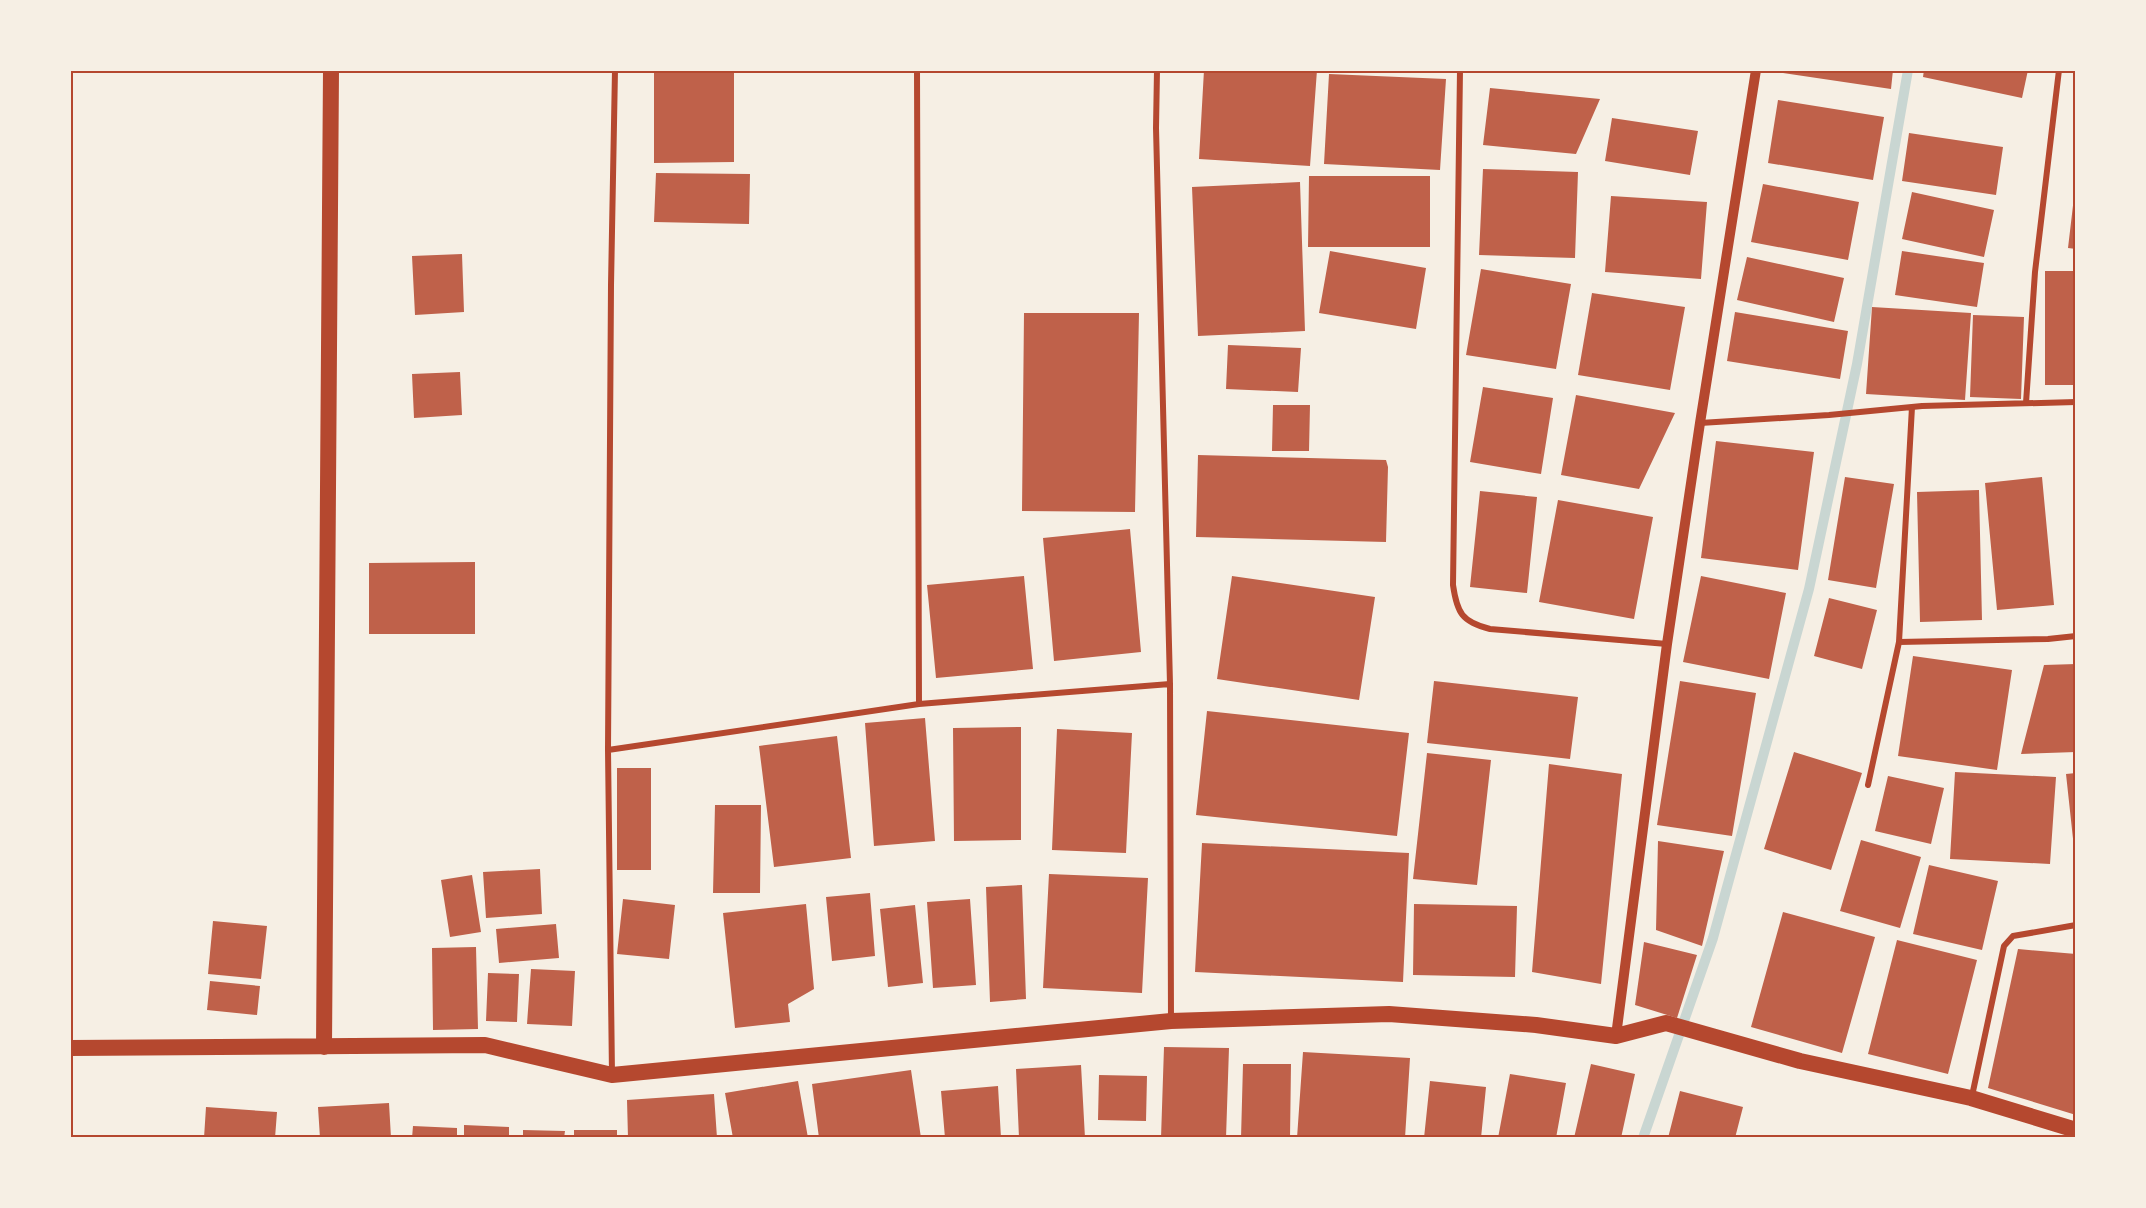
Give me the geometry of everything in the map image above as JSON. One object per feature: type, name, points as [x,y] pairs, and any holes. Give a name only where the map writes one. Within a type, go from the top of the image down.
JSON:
[{"type":"highway","points":[[324,1047],[331,70]]},
{"type":"highway","points":[[70,1048],[485,1046],[612,1075],[1171,1021],[1389,1014],[1536,1025],[1616,1036],[1666,1023],[1800,1061],[1971,1098],[2076,1130]]},
{"type":"street","points":[[612,1075],[608,750],[615,70]]},
{"type":"street","points":[[917,70],[920,704]]},
{"type":"street","points":[[1157,70],[1156,128],[1170,684],[1171,1021]]},
{"type":"street","points":[[1460,70],[1453,585],[1456,605],[1464,618],[1490,629],[1667,644]]},
{"type":"street","points":[[1616,1036],[1667,644],[1756,70]]},
{"type":"street","points":[[2026,403],[2035,272],[2059,70]]},
{"type":"street","points":[[1700,423],[1912,407],[2076,402]]},
{"type":"street","points":[[1868,785],[1899,642],[1912,407]]},
{"type":"street","points":[[1899,642],[2048,639],[2076,636]]},
{"type":"street","points":[[608,750],[920,704],[1170,684]]},
{"type":"street","points":[[1971,1098],[2004,946],[2013,936],[2076,926]]},
{"type":"building","points":[[654,70],[734,70],[734,162],[654,163]]},
{"type":"building","points":[[1204,70],[1317,70],[1310,166],[1199,159]]},
{"type":"building","points":[[1783,70],[1893,70],[1891,89],[1783,73]]},
{"type":"building","points":[[1924,70],[2028,70],[2022,98],[1923,77]]},
{"type":"building","points":[[1329,74],[1446,79],[1440,170],[1324,164]]},
{"type":"building","points":[[1490,88],[1600,99],[1576,154],[1483,145]]},
{"type":"building","points":[[1778,100],[1884,117],[1873,180],[1768,163]]},
{"type":"building","points":[[1612,118],[1698,131],[1690,175],[1605,161]]},
{"type":"building","points":[[1909,133],[2003,147],[1996,195],[1902,181]]},
{"type":"building","points":[[1483,169],[1578,172],[1575,258],[1479,255]]},
{"type":"building","points":[[656,173],[750,174],[749,224],[654,222]]},
{"type":"building","points":[[1309,176],[1430,176],[1430,247],[1308,247]]},
{"type":"building","points":[[1300,182],[1305,331],[1198,336],[1192,187]]},
{"type":"building","points":[[1763,184],[1859,202],[1848,260],[1751,242]]},
{"type":"building","points":[[1912,192],[1994,210],[1984,257],[1902,239]]},
{"type":"building","points":[[1611,196],[1707,202],[1701,279],[1605,272]]},
{"type":"building","points":[[2074,197],[2076,197],[2076,249],[2068,248]]},
{"type":"building","points":[[1330,251],[1426,268],[1416,329],[1319,313]]},
{"type":"building","points":[[1902,251],[1984,263],[1977,307],[1895,295]]},
{"type":"building","points":[[462,254],[464,312],[415,315],[412,256]]},
{"type":"building","points":[[1747,257],[1844,278],[1834,322],[1737,300]]},
{"type":"building","points":[[1481,269],[1571,284],[1556,369],[1466,355]]},
{"type":"building","points":[[2045,271],[2076,271],[2076,385],[2045,385]]},
{"type":"building","points":[[1592,293],[1685,307],[1670,390],[1578,375]]},
{"type":"building","points":[[1872,307],[1971,313],[1965,400],[1866,394]]},
{"type":"building","points":[[1735,312],[1848,331],[1840,379],[1727,361]]},
{"type":"building","points":[[1024,313],[1139,313],[1135,512],[1022,511]]},
{"type":"building","points":[[1973,315],[2024,317],[2021,399],[1970,397]]},
{"type":"building","points":[[1228,345],[1301,348],[1298,392],[1226,389]]},
{"type":"building","points":[[460,372],[462,415],[414,418],[412,374]]},
{"type":"building","points":[[1483,387],[1553,398],[1541,474],[1470,462]]},
{"type":"building","points":[[1576,395],[1675,413],[1639,489],[1561,475]]},
{"type":"building","points":[[1273,405],[1310,405],[1309,451],[1272,451]]},
{"type":"building","points":[[1716,441],[1814,452],[1798,570],[1701,558]]},
{"type":"building","points":[[1198,455],[1386,460],[1388,467],[1386,542],[1196,537]]},
{"type":"building","points":[[1845,477],[1894,484],[1876,588],[1828,580]]},
{"type":"building","points":[[2042,477],[2054,605],[1997,610],[1985,483]]},
{"type":"building","points":[[1979,490],[1982,620],[1920,622],[1917,492]]},
{"type":"building","points":[[1480,491],[1537,497],[1527,593],[1470,587]]},
{"type":"building","points":[[1558,500],[1653,517],[1634,619],[1539,602]]},
{"type":"building","points":[[1130,529],[1141,652],[1054,661],[1043,538]]},
{"type":"building","points":[[475,562],[475,634],[369,634],[369,563]]},
{"type":"building","points":[[1024,576],[1033,669],[936,678],[927,585]]},
{"type":"building","points":[[1232,576],[1375,597],[1359,700],[1217,679]]},
{"type":"building","points":[[1701,576],[1786,593],[1769,679],[1683,662]]},
{"type":"building","points":[[1829,598],[1877,610],[1862,669],[1814,656]]},
{"type":"building","points":[[1913,656],[2012,670],[1997,770],[1898,756]]},
{"type":"building","points":[[2076,664],[2076,752],[2021,754],[2044,665]]},
{"type":"building","points":[[1434,681],[1578,697],[1570,759],[1427,743]]},
{"type":"building","points":[[1680,681],[1756,693],[1732,836],[1657,825]]},
{"type":"building","points":[[1207,711],[1409,733],[1397,836],[1196,815]]},
{"type":"building","points":[[925,718],[935,841],[874,846],[865,723]]},
{"type":"building","points":[[1021,727],[1021,840],[954,841],[953,728]]},
{"type":"building","points":[[1057,729],[1132,733],[1126,853],[1052,850]]},
{"type":"building","points":[[837,736],[851,858],[774,867],[759,746]]},
{"type":"building","points":[[1794,752],[1862,773],[1831,870],[1764,849]]},
{"type":"building","points":[[1427,753],[1491,760],[1477,885],[1413,879]]},
{"type":"building","points":[[1549,764],[1622,774],[1601,984],[1532,972]]},
{"type":"building","points":[[617,768],[651,768],[651,870],[617,870]]},
{"type":"building","points":[[1955,772],[2056,777],[2050,864],[1950,859]]},
{"type":"building","points":[[2076,773],[2076,848],[2074,848],[2066,774]]},
{"type":"building","points":[[1888,776],[1944,788],[1931,844],[1875,831]]},
{"type":"building","points":[[715,805],[761,805],[760,893],[713,893]]},
{"type":"building","points":[[1861,840],[1921,857],[1900,928],[1840,911]]},
{"type":"building","points":[[1658,841],[1724,851],[1702,946],[1656,930]]},
{"type":"building","points":[[1202,843],[1409,853],[1403,982],[1195,972]]},
{"type":"building","points":[[1929,865],[1998,881],[1982,950],[1913,934]]},
{"type":"building","points":[[540,869],[542,914],[486,918],[483,872]]},
{"type":"building","points":[[1049,874],[1148,878],[1142,993],[1043,988]]},
{"type":"building","points":[[472,875],[481,932],[450,937],[441,880]]},
{"type":"building","points":[[1022,885],[1026,999],[990,1002],[986,887]]},
{"type":"building","points":[[870,893],[875,956],[832,961],[826,897]]},
{"type":"building","points":[[623,899],[675,905],[669,959],[617,954]]},
{"type":"building","points":[[970,899],[976,985],[933,988],[927,902]]},
{"type":"building","points":[[806,904],[814,989],[788,1004],[790,1022],[735,1028],[723,913]]},
{"type":"building","points":[[1414,904],[1517,906],[1515,977],[1413,975]]},
{"type":"building","points":[[915,905],[923,983],[888,987],[880,909]]},
{"type":"building","points":[[1783,912],[1875,937],[1842,1053],[1751,1027]]},
{"type":"building","points":[[213,921],[267,926],[261,979],[208,974]]},
{"type":"building","points":[[556,924],[559,958],[499,963],[496,929]]},
{"type":"building","points":[[1897,940],[1977,960],[1948,1074],[1868,1054]]},
{"type":"building","points":[[1644,942],[1697,955],[1677,1018],[1635,1005]]},
{"type":"building","points":[[476,947],[478,1029],[433,1030],[432,948]]},
{"type":"building","points":[[2018,949],[2076,954],[2076,1115],[1988,1088]]},
{"type":"building","points":[[531,969],[575,971],[572,1026],[527,1024]]},
{"type":"building","points":[[488,973],[519,974],[517,1022],[486,1021]]},
{"type":"building","points":[[210,981],[260,986],[257,1015],[207,1010]]},
{"type":"building","points":[[1164,1047],[1229,1048],[1226,1138],[1161,1138]]},
{"type":"building","points":[[1303,1052],[1410,1058],[1405,1138],[1297,1138]]},
{"type":"building","points":[[1243,1064],[1291,1064],[1290,1138],[1241,1138]]},
{"type":"building","points":[[1591,1064],[1635,1074],[1621,1138],[1574,1138]]},
{"type":"building","points":[[1081,1065],[1085,1138],[1019,1138],[1016,1069]]},
{"type":"building","points":[[911,1070],[921,1138],[819,1138],[812,1084]]},
{"type":"building","points":[[1510,1074],[1566,1083],[1556,1138],[1498,1138]]},
{"type":"building","points":[[1099,1075],[1147,1076],[1146,1121],[1098,1120]]},
{"type":"building","points":[[798,1081],[808,1138],[733,1138],[725,1093]]},
{"type":"building","points":[[1430,1081],[1486,1087],[1481,1138],[1424,1138]]},
{"type":"building","points":[[998,1086],[1001,1138],[945,1138],[941,1091]]},
{"type":"building","points":[[1680,1091],[1743,1107],[1735,1138],[1668,1138]]},
{"type":"building","points":[[714,1094],[717,1138],[628,1138],[627,1100]]},
{"type":"building","points":[[389,1103],[391,1138],[320,1138],[318,1107]]},
{"type":"building","points":[[206,1107],[277,1112],[275,1138],[204,1138]]},
{"type":"building","points":[[464,1125],[509,1127],[509,1138],[464,1138]]},
{"type":"building","points":[[413,1126],[457,1128],[457,1138],[412,1138]]},
{"type":"building","points":[[523,1130],[565,1131],[564,1138],[523,1138]]},
{"type":"building","points":[[574,1130],[617,1130],[617,1138],[574,1138]]},
{"type":"waterway","points":[[1643,1138],[1713,938],[1809,589],[1857,364],[1908,70]]}]
